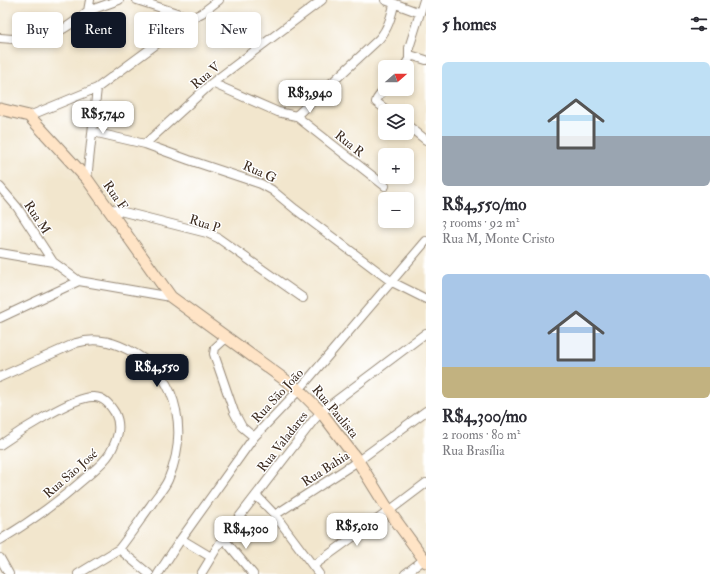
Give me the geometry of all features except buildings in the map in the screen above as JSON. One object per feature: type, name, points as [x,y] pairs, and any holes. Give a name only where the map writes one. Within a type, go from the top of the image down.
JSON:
[{"type":"street","points":[[88,11],[90,0]]},
{"type":"street","points":[[0,38],[23,40],[58,32],[88,11],[119,0]]},
{"type":"street","points":[[137,0],[174,12]]},
{"type":"street","points":[[198,15],[219,0]]},
{"type":"street","name":"Rua V","points":[[146,144],[212,83],[322,0]]},
{"type":"street","points":[[385,0],[394,5],[420,14]]},
{"type":"street","points":[[409,60],[410,55],[409,48],[424,0]]},
{"type":"street","points":[[296,116],[379,39],[384,33],[389,22],[394,5]]},
{"type":"street","points":[[0,109],[29,116],[97,88],[151,48]]},
{"type":"street","points":[[410,55],[426,60]]},
{"type":"street","name":"Rua R","points":[[212,83],[278,112],[296,116],[385,186]]},
{"type":"street","points":[[87,179],[97,88]]},
{"type":"street","points":[[379,96],[376,102],[379,104]]},
{"type":"street","name":"Rua F","points":[[29,116],[87,179],[171,297]]},
{"type":"street","points":[[414,131],[426,140]]},
{"type":"street","name":"Rua G","points":[[93,132],[146,144],[261,184],[272,190],[392,282],[426,299]]},
{"type":"street","name":"Rua M","points":[[0,187],[17,207],[53,262]]},
{"type":"street","name":"Rua P","points":[[108,208],[207,233],[218,238],[303,298]]},
{"type":"street","name":"Rua São João","points":[[158,574],[180,539],[254,437],[300,390],[426,241]]},
{"type":"street","points":[[0,253],[9,256],[53,262],[79,281],[171,297]]},
{"type":"street","points":[[0,260],[9,256]]},
{"type":"street","points":[[0,318],[79,281]]},
{"type":"street","name":"Rua Paulista","points":[[171,297],[300,390],[321,412],[358,461],[389,512],[425,560]]},
{"type":"street","name":"Rua Valadares","points":[[201,574],[223,538],[305,430],[321,412],[426,333]]},
{"type":"street","points":[[226,338],[215,348],[214,354],[234,412],[242,427],[254,437]]},
{"type":"street","points":[[0,377],[76,343],[85,340],[100,340],[122,345],[142,357],[157,371],[169,387],[176,408],[179,435],[176,457],[167,482],[119,550],[78,574]]},
{"type":"street","name":"Rua São José","points":[[0,445],[29,425],[86,397],[100,397],[109,404],[119,424],[118,434],[110,454],[98,466],[33,520],[0,540]]},
{"type":"street","name":"Rua Bahia","points":[[275,515],[358,461],[426,411]]},
{"type":"street","points":[[313,566],[389,512],[426,483]]},
{"type":"street","points":[[256,495],[275,515],[319,574]]},
{"type":"street","points":[[223,538],[253,574]]},
{"type":"street","points":[[180,539],[211,557]]},
{"type":"street","points":[[119,550],[149,574]]},
{"type":"street","points":[[0,558],[8,574]]},
{"type":"street","points":[[405,574],[425,560]]}]
